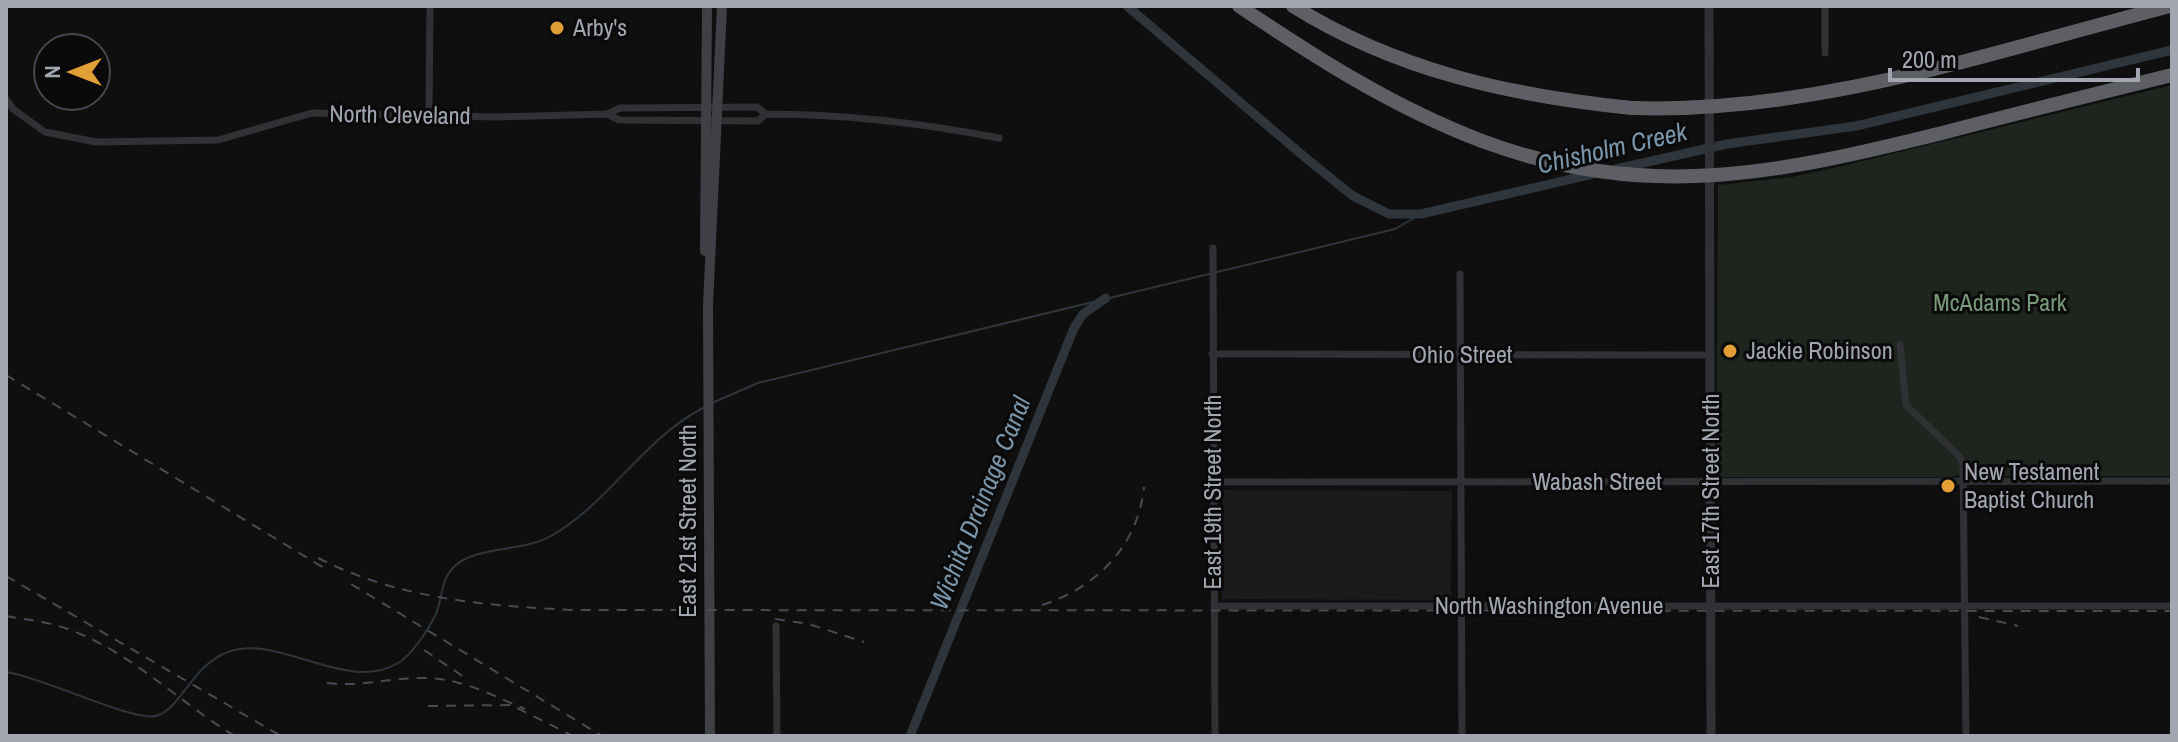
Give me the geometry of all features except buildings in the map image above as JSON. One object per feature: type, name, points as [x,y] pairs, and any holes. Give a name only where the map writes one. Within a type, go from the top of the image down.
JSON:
[{"type":"highway","points":[[1239,6],[1364,88],[1410,112],[1527,158],[1604,173],[1686,179],[1756,173],[1843,157],[2172,75]]},
{"type":"highway","points":[[1293,6],[1341,33],[1442,73],[1524,95],[1632,108],[1723,108],[1805,97],[2170,6]]},
{"type":"main road","name":"East 21st Street North","points":[[707,6],[704,236],[708,305]]},
{"type":"main road","name":"East 21st Street North","points":[[710,736],[708,305],[722,6]]},
{"type":"street","points":[[429,116],[430,6]]},
{"type":"street","name":"East 17th Street North","points":[[1709,6],[1711,736]]},
{"type":"street","points":[[1825,6],[1825,53]]},
{"type":"street","name":"North Cleveland","points":[[6,99],[13,109],[45,132],[96,142],[218,140],[312,113],[429,116],[607,114],[620,108],[706,107],[757,107],[766,114],[838,114],[900,120],[999,138]]},
{"type":"street","name":"North Cleveland","points":[[607,114],[619,120],[706,121],[758,121],[766,114]]},
{"type":"street","name":"East 19th Street North","points":[[1213,248],[1215,736]]},
{"type":"street","points":[[1460,274],[1462,736]]},
{"type":"street","points":[[1900,345],[1906,405],[1960,457],[1964,481],[1966,736]]},
{"type":"street","name":"Ohio Street","points":[[1212,354],[1711,355]]},
{"type":"street","name":"Wabash Street","points":[[1213,482],[2172,481]]},
{"type":"street","name":"North Washington Avenue","points":[[1214,606],[2172,606]]},
{"type":"street","points":[[776,626],[777,736]]},
{"type":"shaded area","points":[[1223,490],[1452,491],[1451,600],[1222,599]]},
{"type":"green space","name":"McAdams Park","points":[[2172,85],[2172,476],[1972,476],[1969,472],[1952,477],[1721,477],[1716,472],[1718,185],[1792,177],[1838,167]]},
{"type":"waterway","name":"Chisholm Creek","points":[[1127,6],[1353,196],[1389,214],[1421,214],[1597,173]]},
{"type":"waterway","name":"Chisholm Creek","points":[[1616,169],[1727,144],[1856,126],[2172,50]]},
{"type":"waterway","points":[[712,403],[758,383],[1395,229],[1421,214]]},
{"type":"waterway","name":"Wichita Drainage Canal","points":[[910,736],[1074,328],[1083,314],[1106,298]]},
{"type":"waterway","points":[[6,672],[41,681],[107,706],[156,716],[174,704],[210,662],[239,649],[258,648],[360,672],[380,670],[398,663],[419,642],[438,610],[444,583],[455,566],[474,555],[527,545],[551,536],[591,506],[663,436],[703,408]]},
{"type":"railway","points":[[6,375],[324,568]]},
{"type":"railway","points":[[1042,605],[1080,588],[1111,562],[1133,528],[1144,487]]},
{"type":"railway","points":[[318,558],[379,583],[441,598],[570,610],[2172,611]]},
{"type":"railway","points":[[6,576],[281,736]]},
{"type":"railway","points":[[351,584],[602,736]]},
{"type":"railway","points":[[6,616],[56,625],[116,652],[235,736]]},
{"type":"railway","points":[[1979,617],[2018,626]]},
{"type":"railway","points":[[775,619],[809,624],[864,642]]},
{"type":"railway","points":[[424,650],[467,679]]},
{"type":"railway","points":[[327,683],[436,678],[475,688],[525,709]]},
{"type":"railway","points":[[428,706],[511,705],[573,736]]},
{"type":"place","name":"Arby's","points":[[557,28]]},
{"type":"place","name":"Jackie Robinson","points":[[1730,351]]},
{"type":"place","name":"New Testament Baptist Church","points":[[1948,486]]}]
